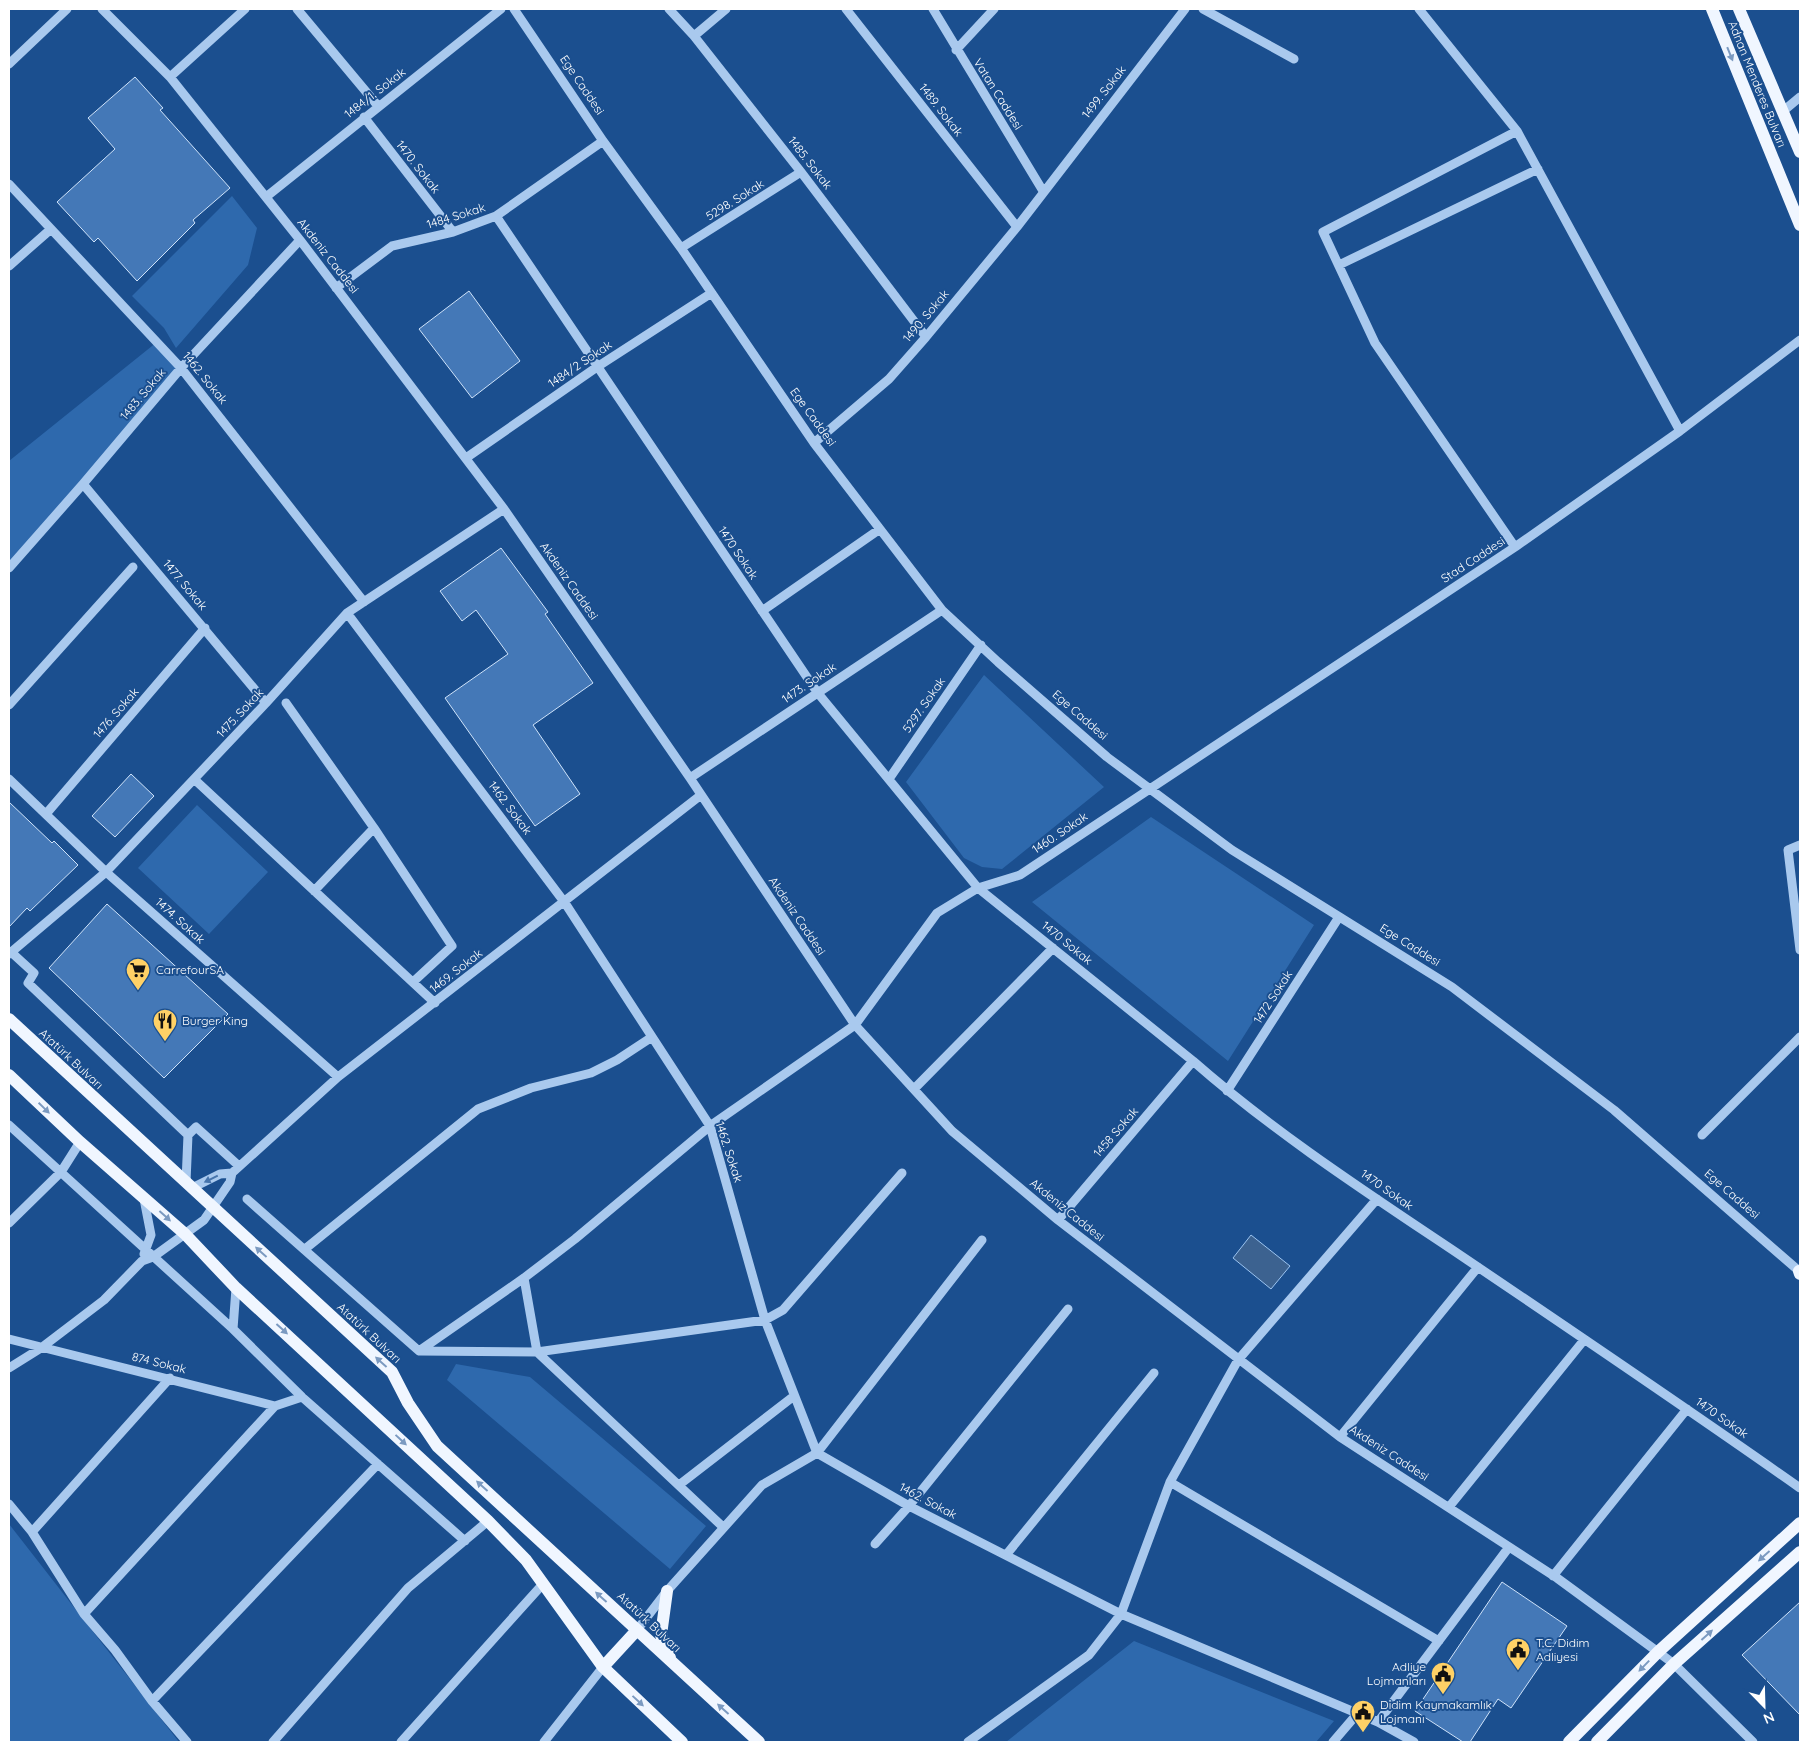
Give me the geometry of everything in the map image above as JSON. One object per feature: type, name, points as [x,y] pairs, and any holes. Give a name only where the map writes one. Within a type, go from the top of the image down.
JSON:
[{"type":"main road","name":"Adnan Menderes Bulvarı","points":[[1712,9],[1800,225]]},
{"type":"main road","name":"Adnan Menderes Bulvarı","points":[[1740,9],[1800,152]]},
{"type":"main road","name":"Atatürk Bulvarı","points":[[9,1020],[392,1372],[408,1403],[437,1446],[759,1742]]},
{"type":"main road","points":[[9,1075],[80,1142],[143,1195],[185,1234],[236,1288],[488,1521],[526,1560],[542,1585],[603,1667],[682,1742]]},
{"type":"main road","points":[[1569,1742],[1658,1652],[1800,1523]]},
{"type":"main road","points":[[1597,1742],[1674,1664],[1800,1552]]},
{"type":"main road","points":[[667,1591],[661,1635],[671,1662]]},
{"type":"main road","points":[[603,1667],[637,1630]]},
{"type":"street","points":[[9,64],[67,9]]},
{"type":"street","name":"Akdeniz Caddesi","points":[[102,9],[170,78],[300,240],[466,458],[504,509],[690,778],[855,1025],[952,1131],[1058,1220],[1340,1437],[1554,1576],[1674,1664],[1754,1742]]},
{"type":"street","points":[[170,78],[245,9]]},
{"type":"street","points":[[297,9],[378,106]]},
{"type":"street","name":"1484/1. Sokak","points":[[266,197],[500,9]]},
{"type":"street","name":"Ege Caddesi","points":[[514,9],[603,141],[681,248],[710,294],[814,443],[942,610],[1107,757],[1232,850],[1452,987],[1607,1104],[1800,1272]]},
{"type":"street","name":"1485. Sokak","points":[[669,9],[694,36],[802,172],[926,337]]},
{"type":"street","points":[[694,36],[726,9]]},
{"type":"street","name":"1489. Sokak","points":[[846,9],[1017,227]]},
{"type":"street","name":"Vatan Caddesi","points":[[933,9],[956,50],[1043,191]]},
{"type":"street","points":[[956,50],[994,9]]},
{"type":"street","name":"1499. Sokak","points":[[1043,191],[1185,9]]},
{"type":"street","points":[[1203,9],[1294,59]]},
{"type":"street","points":[[1419,9],[1517,132],[1680,431]]},
{"type":"street","points":[[1782,112],[1800,97]]},
{"type":"street","name":"1470. Sokak","points":[[364,117],[453,232]]},
{"type":"street","points":[[1515,547],[1376,343],[1323,232],[1517,132]]},
{"type":"street","name":"1484 Sokak","points":[[336,288],[392,246],[453,232],[496,216],[603,141]]},
{"type":"street","points":[[1339,265],[1538,169]]},
{"type":"street","name":"5298. Sokak","points":[[681,248],[802,172]]},
{"type":"street","name":"1462. Sokak","points":[[9,184],[181,368],[364,602]]},
{"type":"street","name":"1490. Sokak","points":[[814,443],[889,380],[1017,227],[1043,191]]},
{"type":"street","name":"1470 Sokak","points":[[496,216],[596,367],[817,692],[978,888],[1193,1061],[1227,1091],[1377,1199],[1800,1488]]},
{"type":"street","points":[[9,266],[51,229]]},
{"type":"street","name":"1483. Sokak","points":[[9,568],[84,484],[181,368],[300,240]]},
{"type":"street","name":"1484/2 Sokak","points":[[466,458],[596,367],[710,294]]},
{"type":"street","name":"Stad Caddesi","points":[[1149,788],[1515,547],[1680,431],[1800,340]]},
{"type":"street","name":"1477. Sokak","points":[[84,484],[266,703]]},
{"type":"street","name":"1475. Sokak","points":[[10,953],[106,872],[266,703],[348,613],[504,509]]},
{"type":"street","points":[[762,611],[880,529]]},
{"type":"street","points":[[9,705],[133,567]]},
{"type":"street","name":"1473. Sokak","points":[[690,778],[942,610]]},
{"type":"street","name":"1462. Sokak","points":[[348,613],[565,902],[710,1126],[765,1320],[816,1453],[909,1506],[1121,1614],[1378,1722],[1414,1742]]},
{"type":"street","name":"1476. Sokak","points":[[46,814],[205,628]]},
{"type":"street","name":"5297. Sokak","points":[[889,779],[981,646]]},
{"type":"street","points":[[286,703],[374,828],[452,946],[413,982]]},
{"type":"street","name":"1474. Sokak","points":[[9,779],[106,872],[338,1077]]},
{"type":"street","points":[[194,779],[435,1003]]},
{"type":"street","name":"1460. Sokak","points":[[978,888],[1020,874],[1149,788]]},
{"type":"street","name":"1469. Sokak","points":[[142,1262],[153,1257],[204,1220],[230,1182],[232,1173],[338,1077],[701,796]]},
{"type":"street","points":[[314,891],[374,828]]},
{"type":"street","points":[[1800,845],[1788,850],[1800,950]]},
{"type":"street","points":[[419,1351],[524,1278],[610,1211],[710,1126],[855,1025],[937,913],[978,888]]},
{"type":"street","name":"1472 Sokak","points":[[1227,1091],[1339,917]]},
{"type":"street","points":[[914,1089],[1053,948]]},
{"type":"street","points":[[10,953],[34,973],[28,983],[188,1135],[189,1185]]},
{"type":"street","points":[[305,1249],[478,1109],[531,1088],[591,1073],[617,1060],[652,1037]]},
{"type":"street","points":[[1702,1135],[1800,1037]]},
{"type":"street","name":"1458 Sokak","points":[[1058,1220],[1193,1061]]},
{"type":"street","points":[[188,1135],[204,1120]]},
{"type":"street","points":[[9,1126],[233,1329],[302,1397],[464,1541]]},
{"type":"street","points":[[196,1127],[239,1166]]},
{"type":"street","points":[[9,1223],[61,1172],[80,1142]]},
{"type":"street","name":"1469. Sokak","points":[[189,1185],[220,1174],[232,1173]]},
{"type":"street","points":[[247,1199],[419,1351],[537,1352],[765,1320],[783,1310],[902,1173]]},
{"type":"street","points":[[9,1368],[40,1348],[104,1300],[142,1262],[151,1229],[143,1195]]},
{"type":"street","points":[[968,1742],[1089,1655],[1121,1614],[1170,1482],[1238,1360],[1377,1199]]},
{"type":"street","points":[[637,1630],[667,1591],[762,1485],[816,1453],[982,1240]]},
{"type":"street","points":[[1340,1437],[1478,1267]]},
{"type":"street","points":[[524,1278],[537,1352],[723,1527]]},
{"type":"street","points":[[233,1329],[236,1288]]},
{"type":"street","points":[[875,1544],[909,1506],[1068,1309]]},
{"type":"street","name":"874 Sokak","points":[[9,1339],[170,1378],[275,1406]]},
{"type":"street","points":[[1449,1507],[1584,1340]]},
{"type":"street","points":[[1006,1555],[1154,1373]]},
{"type":"street","points":[[32,1532],[170,1378]]},
{"type":"street","points":[[678,1485],[794,1396]]},
{"type":"street","points":[[84,1614],[275,1406],[302,1397]]},
{"type":"street","points":[[1554,1576],[1687,1409]]},
{"type":"street","points":[[152,1701],[378,1464]]},
{"type":"street","points":[[1170,1482],[1439,1641]]},
{"type":"street","points":[[9,1504],[32,1532],[84,1614],[115,1650],[152,1701],[187,1742]]},
{"type":"street","points":[[273,1742],[408,1588],[488,1521]]},
{"type":"street","points":[[1378,1722],[1510,1547]]},
{"type":"street","points":[[401,1742],[542,1585]]},
{"type":"street","points":[[544,1742],[603,1667]]},
{"type":"street","points":[[1333,1742],[1357,1714]]},
{"type":"shaded area","points":[[232,196],[257,228],[248,265],[176,348],[164,328],[132,296]]},
{"type":"shaded area","points":[[157,342],[181,368],[9,568],[9,461]]},
{"type":"shaded area","points":[[984,675],[1104,787],[1002,869],[982,867],[964,858],[906,782]]},
{"type":"shaded area","points":[[197,805],[268,872],[209,934],[138,868]]},
{"type":"shaded area","points":[[1151,817],[1314,925],[1228,1061],[1032,902]]},
{"type":"shaded area","points":[[1251,1235],[1290,1266],[1271,1289],[1233,1258]]},
{"type":"shaded area","points":[[456,1364],[530,1377],[706,1526],[670,1569],[447,1380]]},
{"type":"shaded area","points":[[9,1524],[179,1742],[9,1742]]},
{"type":"shaded area","points":[[1134,1641],[1334,1721],[1316,1742],[1006,1742]]},
{"type":"building","points":[[135,77],[163,108],[160,110],[230,188],[193,220],[195,223],[137,281],[98,238],[94,242],[57,202],[115,149],[88,118]]},
{"type":"building","points":[[469,291],[520,361],[472,398],[419,329]]},
{"type":"building","points":[[501,548],[548,612],[545,614],[593,683],[533,725],[580,794],[535,826],[445,698],[508,654],[476,610],[462,621],[440,591]]},
{"type":"building","points":[[131,774],[154,796],[115,837],[92,816]]},
{"type":"building","points":[[9,802],[52,843],[54,841],[78,865],[30,911],[27,908],[9,927]]},
{"type":"building","name":"CarrefourSA","points":[[107,904],[228,1014],[164,1078],[49,968]]},
{"type":"building","name":"T.C. Didim Adliyesi","points":[[1502,1582],[1567,1626],[1511,1708],[1498,1699],[1470,1742],[1463,1742],[1415,1711]]},
{"type":"building","points":[[1800,1602],[1800,1715],[1742,1655]]},
{"type":"place","name":"CarrefourSA","points":[[138,991]]},
{"type":"place","name":"Burger King","points":[[165,1042]]},
{"type":"place","name":"T.C. Didim Adliyesi","points":[[1518,1671]]},
{"type":"place","name":"Adliye Lojmanları","points":[[1443,1695]]},
{"type":"place","name":"Didim Kaymakamlık Lojmanı","points":[[1363,1733]]}]
